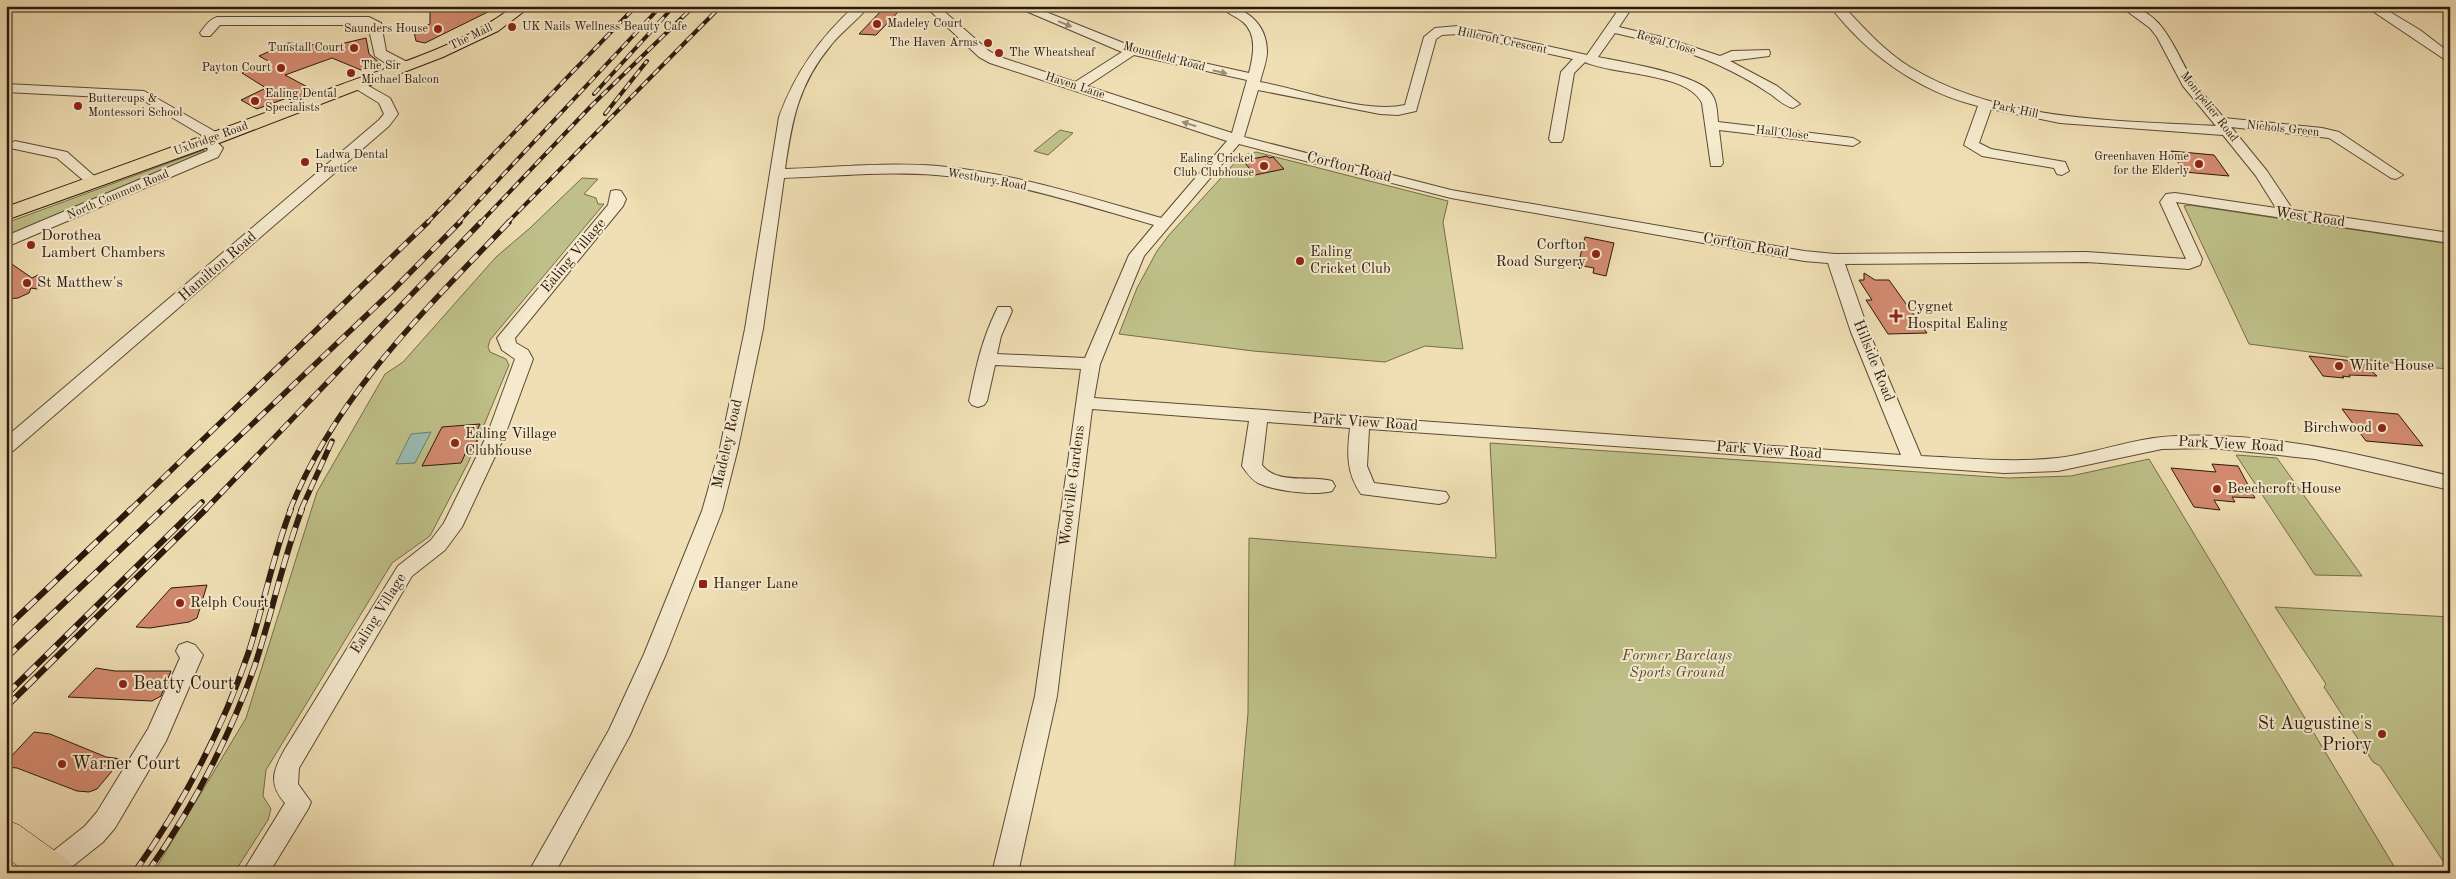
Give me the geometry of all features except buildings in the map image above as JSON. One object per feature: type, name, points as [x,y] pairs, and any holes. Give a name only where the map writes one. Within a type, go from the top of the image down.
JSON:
[{"type":"highway","points":[[11,846],[53,870]]},
{"type":"main road","name":"The Mall","points":[[411,64],[473,38],[512,16],[524,6]]},
{"type":"main road","name":"Uxbridge Road","points":[[6,214],[411,64]]},
{"type":"street","name":"Madeley Road","points":[[541,873],[618,735],[656,654],[712,511],[729,448],[754,329],[786,117],[794,90],[811,60],[831,36],[863,6]]},
{"type":"street","name":"Haven Lane","points":[[931,6],[984,54],[1010,65],[1236,139]]},
{"type":"street","name":"Mountfield Road","points":[[1020,6],[1132,51],[1253,82]]},
{"type":"street","points":[[1226,6],[1246,19],[1255,28],[1261,52],[1236,139]]},
{"type":"street","points":[[1556,139],[1568,72],[1585,59],[1612,29],[1627,6]]},
{"type":"street","name":"Park Hill","points":[[1836,6],[1889,58],[1908,71],[1953,92],[1986,103],[2023,112],[2061,118],[2222,127]]},
{"type":"street","name":"Montpelier Road","points":[[2126,6],[2154,25],[2163,36],[2182,73],[2222,127],[2262,174],[2288,214]]},
{"type":"street","points":[[2371,6],[2416,33],[2450,59]]},
{"type":"street","points":[[206,33],[229,9]]},
{"type":"street","points":[[217,21],[369,21],[376,23],[380,53],[392,61],[411,64]]},
{"type":"street","name":"Regal Close","points":[[1612,29],[1680,45],[1720,61],[1766,83],[1792,104]]},
{"type":"street","name":"Hillcroft Crescent","points":[[1253,82],[1333,103],[1387,110],[1408,110],[1411,108],[1417,92],[1430,37],[1439,31],[1458,30],[1662,75],[1696,87],[1704,93],[1709,103],[1716,163]]},
{"type":"street","points":[[1076,87],[1132,51]]},
{"type":"street","points":[[1720,61],[1732,55],[1764,53]]},
{"type":"street","name":"Hamilton Road","points":[[6,447],[384,123],[391,114],[385,101],[358,84]]},
{"type":"street","points":[[6,88],[144,95],[212,139]]},
{"type":"street","points":[[1986,103],[1971,145],[1987,153],[2060,165],[2062,171]]},
{"type":"street","name":"Hall Close","points":[[1712,126],[1853,142]]},
{"type":"street","name":"Nichols Green","points":[[2222,127],[2322,132],[2334,136],[2396,175]]},
{"type":"street","name":"North Common Road","points":[[6,242],[212,154],[216,148],[212,139]]},
{"type":"street","name":"Woodville Gardens","points":[[1005,873],[1050,676],[1084,402],[1091,364],[1137,255],[1236,139]]},
{"type":"street","name":"Corfton Road","points":[[1236,139],[1451,194],[1635,227],[1835,259],[2031,256],[2088,257],[2189,264],[2194,262],[2194,259],[2168,202],[2171,197]]},
{"type":"street","points":[[15,145],[62,155],[94,182]]},
{"type":"street","name":"Westbury Road","points":[[777,174],[894,170],[958,173],[1030,188],[1163,223]]},
{"type":"street","name":"Ealing Village","points":[[254,873],[299,802],[286,787],[287,768],[293,756],[405,571],[432,551],[450,531],[488,452],[511,398],[524,359],[522,354],[508,346],[506,338],[615,206],[618,199],[616,194]]},
{"type":"street","name":"West Road","points":[[2171,197],[2450,238]]},
{"type":"street","name":"Hillside Road","points":[[1835,259],[1860,332],[1914,462]]},
{"type":"street","points":[[978,401],[992,336],[1004,311]]},
{"type":"street","points":[[986,359],[1091,364]]},
{"type":"street","name":"Park View Road","points":[[1084,402],[1914,462],[2001,466],[2057,464],[2148,444],[2214,441],[2290,448],[2348,457],[2450,482]]},
{"type":"street","points":[[1259,416],[1252,466],[1259,475],[1273,481],[1324,486]]},
{"type":"street","points":[[1360,423],[1356,468],[1359,477],[1368,489],[1439,497]]},
{"type":"street","points":[[53,870],[94,834],[112,810],[158,734],[192,655],[187,651]]},
{"type":"green space","points":[[1060,130],[1073,133],[1048,155],[1034,151]]},
{"type":"green space","points":[[204,150],[203,155],[6,238],[6,223]]},
{"type":"green space","name":"Ealing Cricket Club","points":[[1256,152],[1448,201],[1443,222],[1463,349],[1425,346],[1385,362],[1253,351],[1119,334],[1137,288],[1157,251],[1169,235],[1241,156]]},
{"type":"green space","points":[[582,178],[598,179],[584,194],[596,198],[598,204],[604,204],[490,340],[488,347],[490,352],[506,359],[509,365],[469,461],[430,536],[392,563],[266,770],[263,796],[271,809],[268,820],[234,873],[153,873],[246,718],[317,492],[385,374],[403,362],[496,257],[530,228]]},
{"type":"green space","points":[[2189,205],[2450,244],[2450,369],[2249,344],[2184,206]]},
{"type":"green space","name":"Former Barclays Sports Ground","points":[[1490,443],[2008,478],[2071,476],[2149,459],[2398,873],[1234,873],[1248,713],[1249,538],[1496,558]]},
{"type":"green space","points":[[2236,455],[2277,458],[2362,576],[2315,575]]},
{"type":"green space","points":[[2275,607],[2450,617],[2450,862],[2443,861],[2380,766],[2373,762],[2324,687],[2326,684]]},
{"type":"water","points":[[431,432],[415,463],[396,464],[411,434]]},
{"type":"railway","points":[[427,223],[636,6]]},
{"type":"railway","points":[[458,223],[661,6]]},
{"type":"railway","points":[[594,94],[674,6]]},
{"type":"railway","points":[[480,223],[592,105],[694,6]]},
{"type":"railway","points":[[507,223],[721,6]]},
{"type":"railway","points":[[605,114],[647,61]]},
{"type":"railway","points":[[162,510],[392,291],[460,222]]},
{"type":"railway","points":[[205,510],[481,222]]},
{"type":"railway","points":[[290,510],[309,468],[357,392],[415,321],[509,222]]},
{"type":"railway","points":[[130,510],[427,223]]},
{"type":"railway","points":[[301,510],[332,441]]},
{"type":"railway","points":[[195,509],[202,502]]},
{"type":"railway","points":[[6,628],[131,509]]},
{"type":"railway","points":[[6,658],[163,509]]},
{"type":"railway","points":[[6,695],[195,509]]},
{"type":"railway","points":[[134,873],[185,794],[227,710],[249,651],[279,544],[291,509]]},
{"type":"railway","points":[[147,873],[194,799],[245,693],[302,509]]},
{"type":"railway","points":[[6,707],[205,510]]},
{"type":"place","name":"Madeley Court","points":[[877,24]]},
{"type":"place","name":"UK Nails Wellness Beauty Cafe","points":[[512,27]]},
{"type":"place","name":"Saunders House","points":[[438,29]]},
{"type":"place","name":"The Haven Arms","points":[[988,43]]},
{"type":"place","name":"Tunstall Court","points":[[354,48]]},
{"type":"place","name":"The Wheatsheaf","points":[[999,53]]},
{"type":"place","name":"Payton Court","points":[[281,68]]},
{"type":"place","name":"The Sir Michael Balcon","points":[[351,73]]},
{"type":"place","name":"Ealing Dental Specialists","points":[[255,101]]},
{"type":"place","name":"Buttercups & Montessori School","points":[[78,106]]},
{"type":"place","name":"Ladwa Dental Practice","points":[[305,162]]},
{"type":"place","name":"Greenhaven Home for the Elderly","points":[[2199,164]]},
{"type":"place","name":"Ealing Cricket Club Clubhouse","points":[[1264,166]]},
{"type":"place","name":"Dorothea Lambert Chambers","points":[[31,245]]},
{"type":"place","name":"Corfton Road Surgery","points":[[1596,254]]},
{"type":"place","name":"Ealing Cricket Club","points":[[1300,261]]},
{"type":"place","name":"St Matthew's","points":[[27,283]]},
{"type":"place","name":"Cygnet Hospital Ealing","points":[[1896,316]]},
{"type":"place","name":"White House","points":[[2339,366]]},
{"type":"place","name":"Birchwood","points":[[2382,428]]},
{"type":"place","name":"Ealing Village Clubhouse","points":[[455,443]]},
{"type":"place","name":"Beechcroft House","points":[[2217,489]]},
{"type":"place","name":"Hanger Lane","points":[[703,584]]},
{"type":"place","name":"Relph Court","points":[[180,603]]},
{"type":"place","name":"Beatty Court","points":[[123,684]]},
{"type":"place","name":"St Augustine's Priory","points":[[2382,734]]},
{"type":"place","name":"Warner Court","points":[[62,764]]}]
